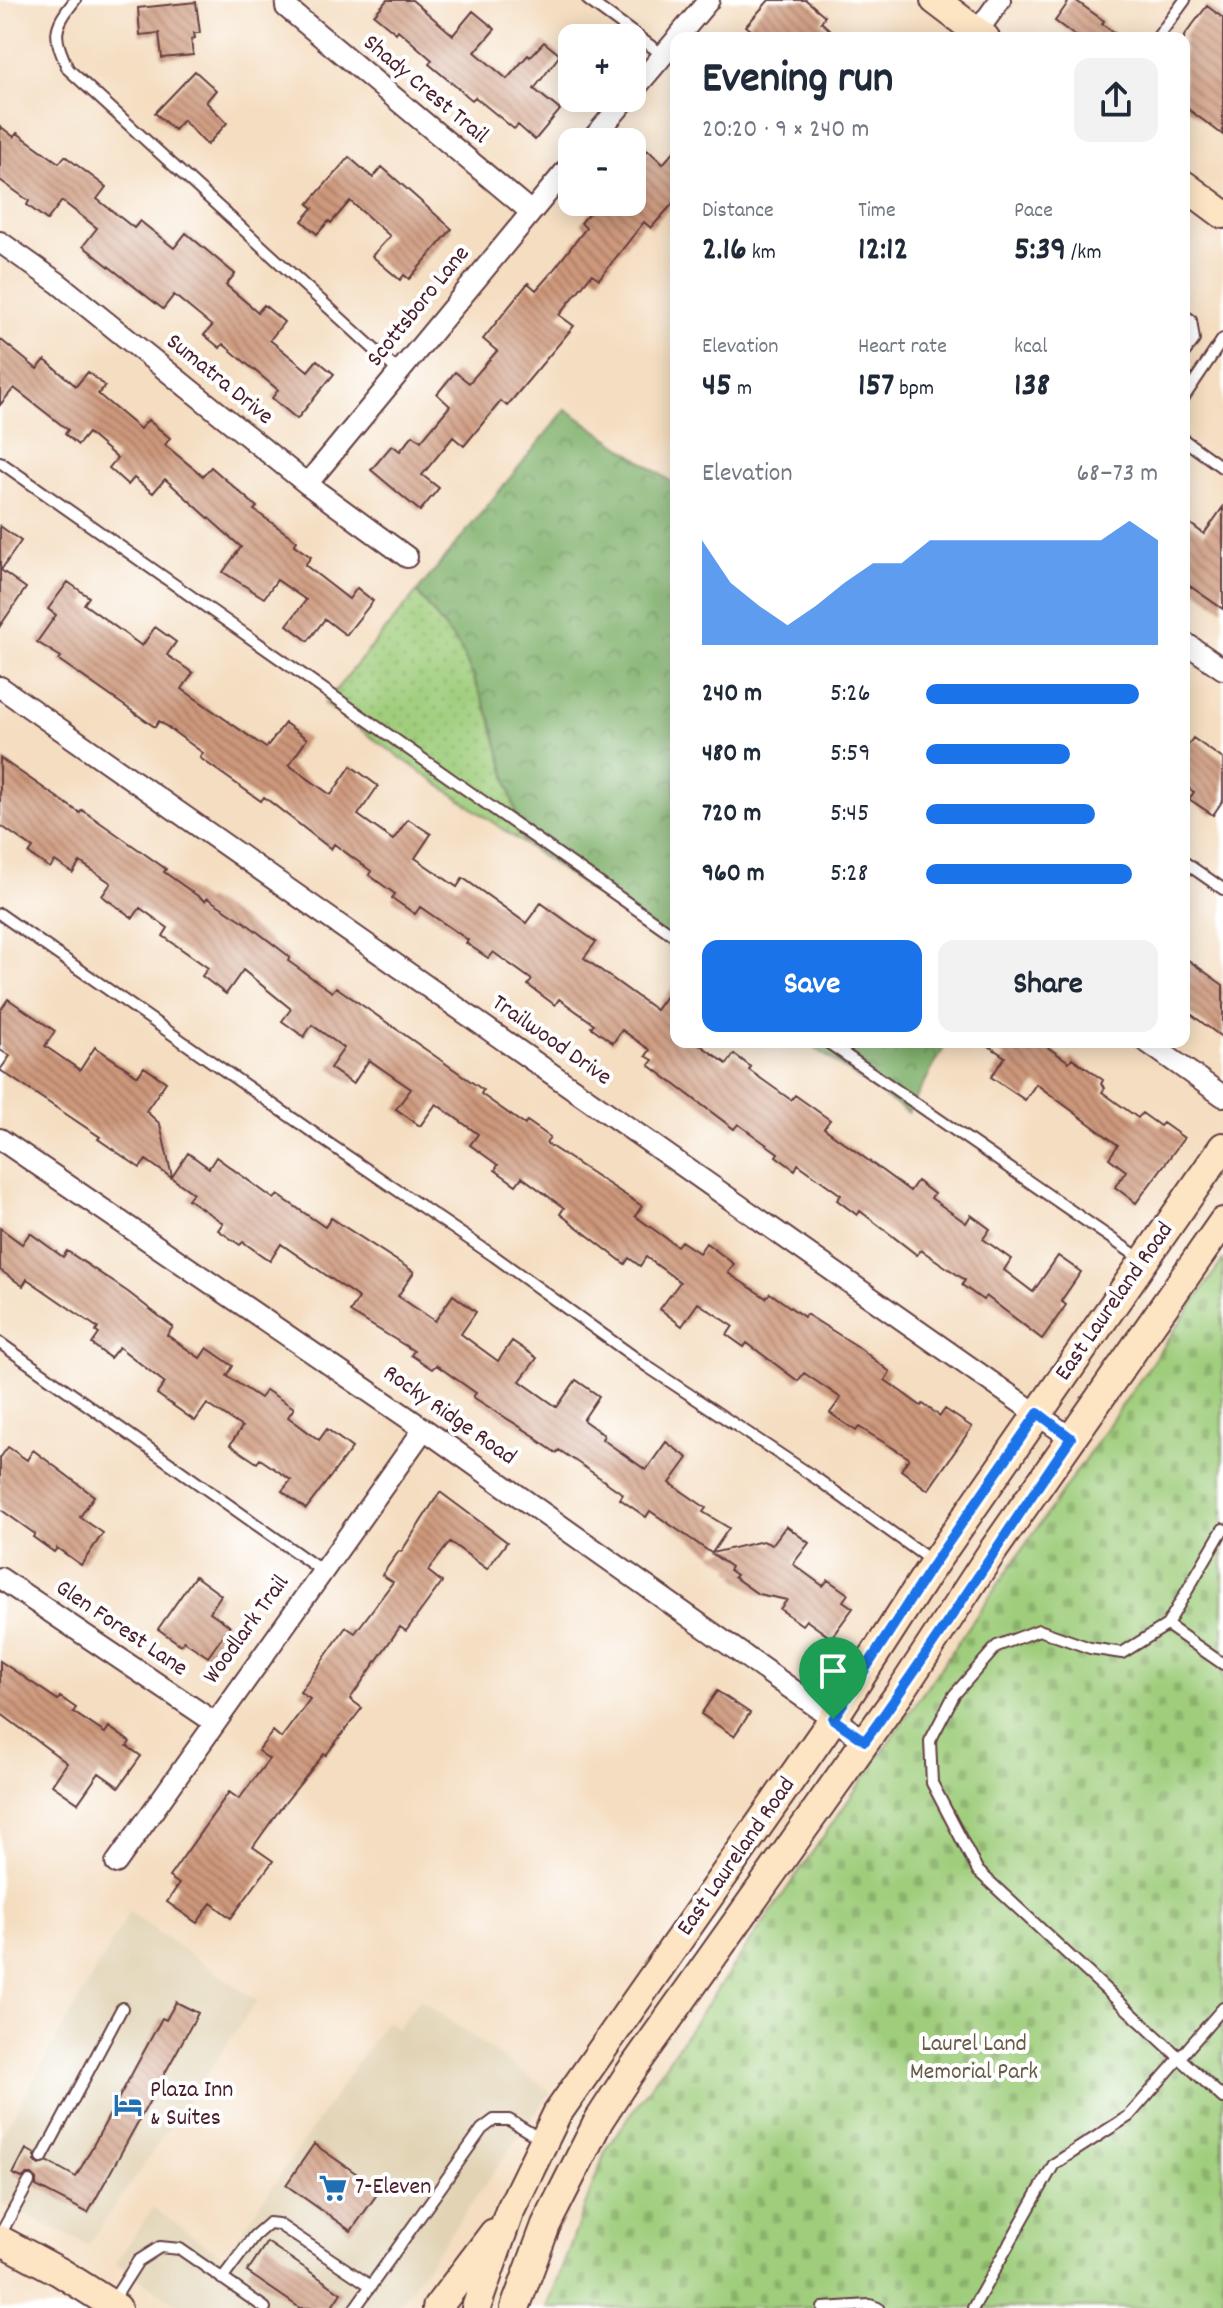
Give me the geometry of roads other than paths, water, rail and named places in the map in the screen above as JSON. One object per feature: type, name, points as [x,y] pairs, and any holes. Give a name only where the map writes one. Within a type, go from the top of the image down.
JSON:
[{"type":"main road","points":[[935,0],[977,32]]},
{"type":"main road","points":[[1190,189],[1223,214]]},
{"type":"main road","name":"East Laureland Road","points":[[476,2308],[509,2213],[557,2114],[833,1719],[934,1563],[1223,1147]]},
{"type":"main road","name":"East Laureland Road","points":[[515,2308],[546,2225],[599,2120],[931,1648],[975,1577],[1223,1222]]},
{"type":"main road","points":[[437,2308],[509,2213]]},
{"type":"main road","points":[[0,2238],[114,2306]]},
{"type":"street","points":[[682,32],[709,0]]},
{"type":"street","points":[[983,32],[1000,0]]},
{"type":"street","name":"Shady Crest Trail","points":[[286,7],[531,212]]},
{"type":"street","points":[[646,75],[670,46]]},
{"type":"street","points":[[602,128],[615,112]]},
{"type":"street","name":"Scottsboro Lane","points":[[307,484],[558,180]]},
{"type":"street","name":"Sumatra Drive","points":[[0,242],[58,283],[307,484],[407,557]]},
{"type":"street","points":[[1190,646],[1223,669]]},
{"type":"street","name":"Trailwood Drive","points":[[0,687],[1071,1438]]},
{"type":"street","points":[[1155,1048],[1223,1096]]},
{"type":"street","name":"Rocky Ridge Road","points":[[0,1139],[424,1429],[865,1741]]},
{"type":"street","name":"Woodlark Trail","points":[[116,1863],[424,1429]]},
{"type":"street","name":"Glen Forest Lane","points":[[0,1578],[214,1722]]},
{"type":"lane","points":[[75,0],[58,21],[55,40],[68,69],[399,372]]},
{"type":"lane","points":[[588,0],[670,43]]},
{"type":"lane","points":[[1161,32],[1185,0]]},
{"type":"lane","points":[[1190,319],[1194,340],[1190,345]]},
{"type":"lane","points":[[1190,388],[1223,339]]},
{"type":"lane","points":[[1190,444],[1223,468]]},
{"type":"lane","points":[[0,462],[670,933]]},
{"type":"lane","points":[[1190,866],[1223,889]]},
{"type":"lane","points":[[0,914],[934,1563]]},
{"type":"lane","points":[[836,1048],[1144,1261]]},
{"type":"lane","points":[[0,1343],[322,1571]]},
{"type":"lane","points":[[1223,1529],[1167,1625],[1122,1653],[1090,1648],[1039,1630],[997,1646],[954,1695],[930,1741],[932,1783],[978,1871],[1223,2098]]},
{"type":"lane","points":[[1167,1625],[1223,1664]]},
{"type":"lane","points":[[42,2158],[122,2008]]},
{"type":"lane","points":[[973,2308],[1054,2164],[1129,2116],[1223,2008]]},
{"type":"lane","points":[[355,2308],[482,2129],[494,2120],[509,2120],[544,2141]]},
{"type":"lane","points":[[0,2238],[29,2182]]},
{"type":"lane","points":[[222,2279],[254,2236],[269,2223],[278,2224],[371,2286]]},
{"type":"lane","points":[[114,2306],[138,2261],[160,2247],[180,2249],[265,2308]]},
{"type":"lane","points":[[823,2308],[870,2305],[878,2308]]},
{"type":"place","name":"Plaza Inn & Suites","points":[[128,2105]]},
{"type":"place","name":"7-Eleven","points":[[333,2188]]},
{"type":"park label","name":"Laurel Land Memorial Park","points":[[974,2059]]}]
